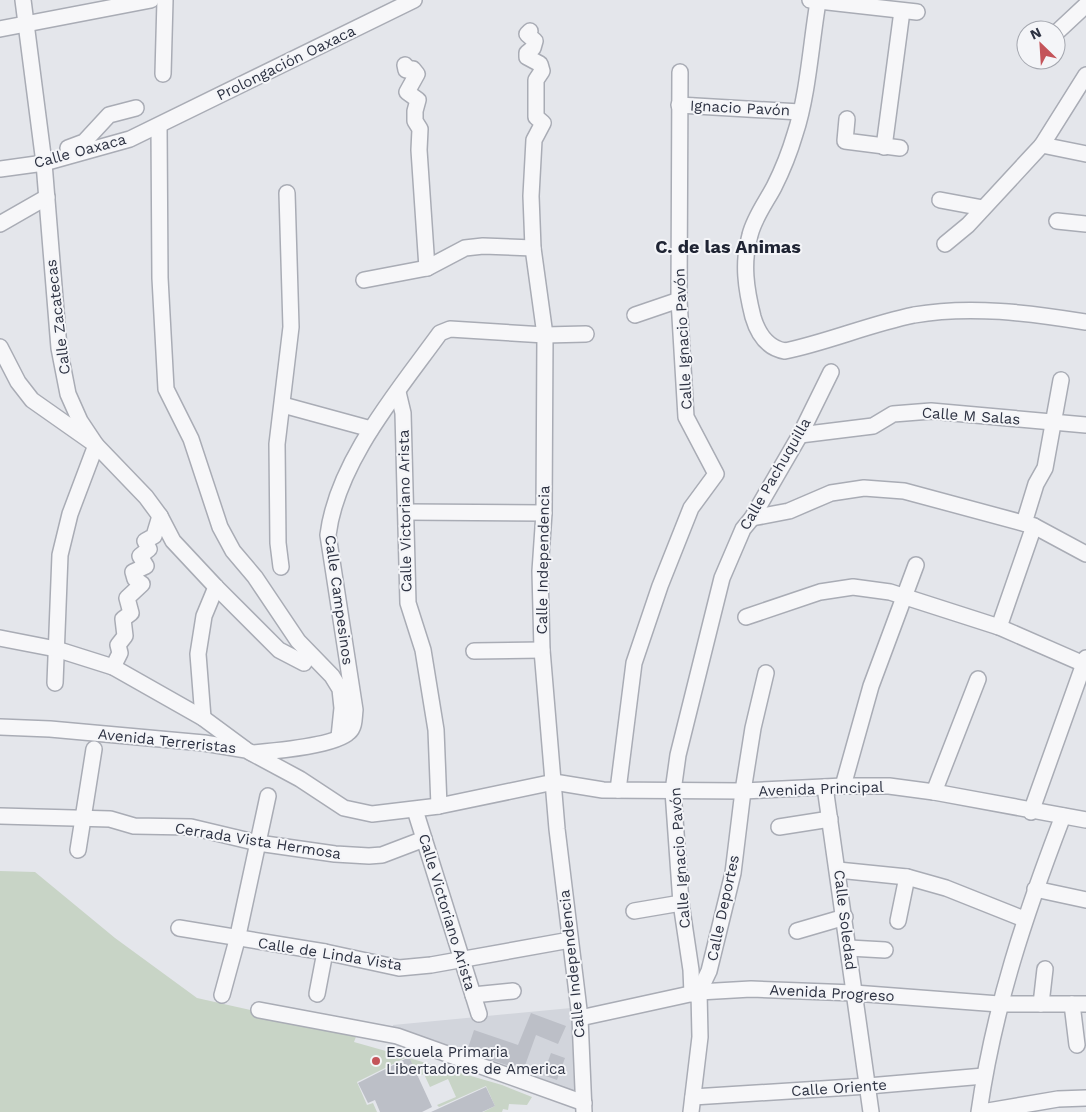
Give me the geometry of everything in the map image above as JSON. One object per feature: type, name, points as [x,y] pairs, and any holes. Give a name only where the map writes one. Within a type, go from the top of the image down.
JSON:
[{"type":"street","name":"Calle Zacatecas","points":[[23,0],[43,159],[59,348],[68,394],[80,421],[96,446]]},
{"type":"street","points":[[0,28],[26,25],[151,0]]},
{"type":"street","points":[[163,74],[165,0]]},
{"type":"street","name":"Prolongación Oaxaca","points":[[158,126],[414,0]]},
{"type":"street","points":[[884,147],[909,11],[813,1],[796,133],[775,184],[750,233],[744,274],[756,327],[766,343],[785,351],[915,315],[943,312],[990,311],[1086,322]]},
{"type":"street","points":[[1066,24],[1086,5]]},
{"type":"street","name":"Calle Independencia","points":[[530,32],[527,34],[535,41],[533,48],[527,53],[527,57],[540,64],[542,71],[536,80],[536,117],[543,123],[534,140],[531,196],[533,248],[545,336],[544,513],[540,571],[542,650],[557,829],[580,1018],[584,1107]]},
{"type":"street","points":[[405,65],[406,70],[413,70],[417,74],[407,92],[418,100],[415,111],[416,121],[420,129],[419,150],[427,268]]},
{"type":"street","name":"Calle Ignacio Pavón","points":[[618,790],[633,672],[642,640],[660,586],[691,508],[716,474],[686,417],[679,300],[680,72]]},
{"type":"street","points":[[945,244],[983,208],[1042,145],[1086,75]]},
{"type":"street","name":"Ignacio Pavón","points":[[680,105],[800,112]]},
{"type":"street","points":[[43,159],[84,142],[109,114],[136,108]]},
{"type":"street","points":[[847,119],[845,141],[900,148]]},
{"type":"street","points":[[158,126],[160,278],[166,389],[191,439],[220,527],[233,551],[256,577],[298,641],[328,671],[340,689],[342,708],[339,737]]},
{"type":"street","name":"Calle Oaxaca","points":[[0,169],[130,139],[158,126]]},
{"type":"street","points":[[1042,145],[1086,154]]},
{"type":"street","points":[[281,567],[278,542],[277,444],[291,327],[286,193]]},
{"type":"street","points":[[0,224],[46,197]]},
{"type":"street","points":[[940,200],[983,208]]},
{"type":"street","points":[[1057,220],[1086,224]]},
{"type":"street","points":[[364,280],[427,268],[465,248],[483,246],[533,248]]},
{"type":"street","points":[[635,314],[679,300]]},
{"type":"street","name":"Calle Campesinos","points":[[249,752],[314,746],[349,733],[354,725],[355,710],[328,535],[330,518],[347,476],[371,429],[440,333],[450,328],[545,336],[586,334]]},
{"type":"street","points":[[0,347],[18,382],[32,400],[96,446],[133,481],[160,516],[173,540],[216,587],[279,650],[304,663]]},
{"type":"street","name":"Calle Pachuquilla","points":[[722,578],[743,529],[752,518],[800,435],[831,372]]},
{"type":"street","points":[[999,627],[1029,524],[1036,484],[1045,468],[1061,380]]},
{"type":"street","name":"Calle Victoriano Arista","points":[[398,392],[403,413],[406,512],[405,573],[408,603],[423,650],[435,721],[439,806]]},
{"type":"street","points":[[283,406],[371,429]]},
{"type":"street","name":"Calle M Salas","points":[[800,435],[873,426],[893,414],[931,411],[1086,425]]},
{"type":"street","points":[[55,683],[60,554],[70,514],[96,446]]},
{"type":"street","points":[[752,518],[789,511],[831,493],[864,488],[904,491],[1029,524],[1086,554]]},
{"type":"street","points":[[406,512],[544,513]]},
{"type":"street","points":[[113,667],[120,653],[118,645],[125,636],[123,619],[131,613],[126,598],[142,584],[135,579],[133,572],[146,566],[140,556],[149,549],[145,541],[154,536],[160,516]]},
{"type":"street","points":[[843,786],[871,686],[916,565]]},
{"type":"street","name":"Calle Ignacio Pavón","points":[[695,993],[681,903],[673,791],[678,756],[722,578]]},
{"type":"street","points":[[203,718],[198,654],[204,616],[216,587]]},
{"type":"street","points":[[746,616],[820,592],[853,587],[903,596],[999,627],[1085,662],[1031,812]]},
{"type":"street","points":[[0,638],[56,649],[113,667],[203,718],[249,752]]},
{"type":"street","points":[[474,650],[542,650]]},
{"type":"street","name":"Calle Deportes","points":[[692,1105],[700,1037],[695,993],[710,971],[733,873],[742,791],[766,673]]},
{"type":"street","points":[[934,792],[978,679]]},
{"type":"street","name":"Avenida Terreristas","points":[[0,727],[50,729],[204,743],[249,752],[300,779],[344,808],[372,814],[439,806],[554,782]]},
{"type":"street","points":[[78,850],[81,818],[94,749]]},
{"type":"street","name":"Avenida Principal","points":[[554,782],[618,790],[673,791],[742,791],[843,786],[889,786],[934,792],[1031,812],[1086,820]]},
{"type":"street","name":"Calle Soledad","points":[[826,787],[872,1112]]},
{"type":"street","points":[[222,995],[237,940],[268,796]]},
{"type":"street","name":"Calle Victoriano Arista","points":[[415,810],[479,1014]]},
{"type":"street","name":"Cerrada Vista Hermosa","points":[[0,816],[110,819],[134,826],[191,827],[258,844],[335,854],[369,856],[382,855],[424,840]]},
{"type":"street","points":[[1063,816],[1024,919],[999,1004],[984,1076],[981,1112],[1058,1099],[1086,1098]]},
{"type":"street","points":[[779,827],[830,819]]},
{"type":"street","points":[[838,870],[906,877],[946,888],[1024,919]]},
{"type":"street","points":[[898,921],[906,877]]},
{"type":"street","points":[[1035,890],[1086,900]]},
{"type":"street","points":[[634,911],[681,903]]},
{"type":"street","points":[[797,930],[845,917]]},
{"type":"street","name":"Calle de Linda Vista","points":[[179,928],[237,940],[325,952],[399,968],[462,960],[570,940]]},
{"type":"street","points":[[849,948],[885,950]]},
{"type":"street","points":[[317,994],[325,952]]},
{"type":"street","points":[[1041,1004],[1045,969]]},
{"type":"street","name":"Avenida Progreso","points":[[580,1018],[695,993],[750,989],[999,1004],[1079,1004]]},
{"type":"street","points":[[473,994],[513,991]]},
{"type":"street","points":[[1077,1045],[1079,1004]]},
{"type":"street","points":[[259,1010],[397,1036],[584,1107]]},
{"type":"street","name":"Calle Oriente","points":[[692,1105],[868,1086],[984,1076]]},
{"type":"shaded area","points":[[571,1008],[575,1092],[392,1029],[393,1025]]},
{"type":"green space","points":[[0,871],[35,872],[115,938],[197,998],[357,1034],[354,1042],[407,1057],[357,1082],[367,1105],[373,1103],[377,1112],[0,1112]]},
{"type":"green space","points":[[409,1058],[502,1085],[532,1097],[527,1105],[509,1104],[508,1110],[503,1109],[502,1112],[483,1112],[495,1106],[486,1086],[439,1107],[437,1105],[456,1097],[448,1079],[430,1087],[424,1074],[418,1076]]},
{"type":"building","points":[[531,1013],[566,1026],[558,1044],[536,1035],[523,1071],[467,1051],[474,1030],[518,1045]]},
{"type":"building","points":[[551,1053],[565,1058],[557,1080],[543,1075]]},
{"type":"building","points":[[409,1057],[432,1107],[422,1112],[380,1112],[375,1100],[368,1103],[358,1083]]},
{"type":"building","points":[[486,1087],[495,1106],[482,1112],[431,1112]]},
{"type":"place","name":"Escuela Primaria Libertadores de America","points":[[376,1061]]},
{"type":"district","name":"C. de las Animas","points":[[728,247]]}]
